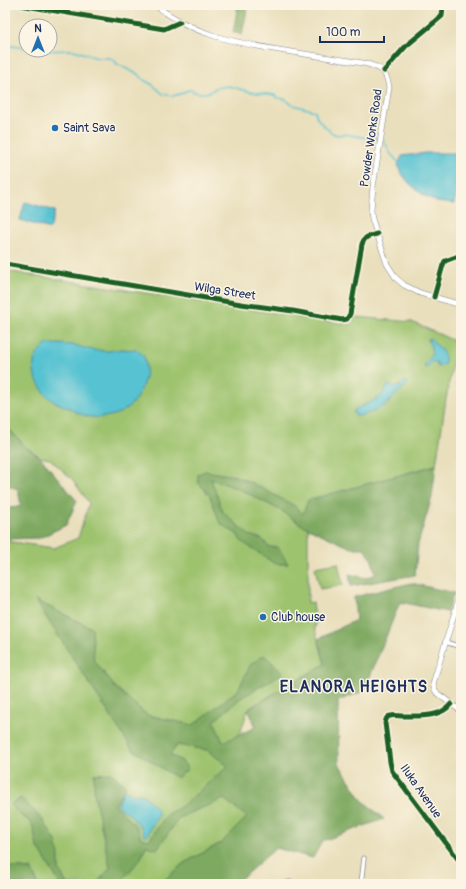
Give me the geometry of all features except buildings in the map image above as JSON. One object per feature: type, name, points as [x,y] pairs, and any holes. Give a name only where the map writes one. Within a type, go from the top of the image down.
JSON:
[{"type":"main road","points":[[155,5],[170,16],[188,26],[228,40],[363,63],[375,66],[384,72]]},
{"type":"main road","name":"Powder Works Road","points":[[384,72],[388,77],[389,87],[374,181],[371,210],[372,219],[387,264],[396,278],[412,290],[461,305]]},
{"type":"main road","points":[[461,594],[433,684],[438,694],[461,711]]},
{"type":"street","points":[[20,5],[164,29],[180,22]]},
{"type":"street","points":[[384,72],[406,46],[442,16],[443,5]]},
{"type":"street","name":"Wilga Street","points":[[5,264],[342,320],[347,318],[350,314],[364,239],[377,234]]},
{"type":"street","points":[[434,297],[443,265],[446,261],[461,255]]},
{"type":"street","points":[[445,642],[461,647]]},
{"type":"street","name":"Iluka Avenue","points":[[451,704],[448,708],[433,714],[420,716],[391,715],[387,718],[385,723],[392,771],[461,863]]},
{"type":"street","points":[[361,884],[364,858]]},
{"type":"street","points":[[284,884],[291,882],[299,884]]},
{"type":"green space","points":[[238,5],[248,5],[242,35],[233,32]]},
{"type":"green space","points":[[5,271],[351,325],[356,317],[412,322],[461,344],[461,349],[453,363],[436,465],[308,501],[308,603],[313,602],[316,626],[314,626],[325,664],[248,709],[240,734],[287,777],[221,843],[184,863],[160,884],[38,884],[31,869],[10,867],[5,857],[5,541],[54,548],[78,538],[89,503],[72,479],[50,459],[40,457],[26,447],[5,425]]},
{"type":"green space","points":[[5,425],[26,447],[40,457],[77,501],[66,525],[40,538],[5,539],[5,509],[21,506],[18,489],[9,486],[5,476]]},
{"type":"green space","points":[[436,465],[432,497],[418,544],[415,575],[351,586],[349,574],[366,578],[376,574],[371,558],[364,548],[351,548],[302,525],[280,510],[241,490],[211,479],[223,512],[249,535],[262,539],[269,547],[278,547],[288,564],[275,564],[241,541],[237,534],[222,525],[219,521],[210,496],[198,482],[198,474],[205,471],[235,476],[252,483],[295,506],[303,514],[308,500]]},
{"type":"green space","points":[[338,563],[343,585],[320,589],[315,567]]},
{"type":"green space","points":[[411,583],[454,593],[447,612],[400,602],[364,691],[338,701],[339,764],[362,800],[384,819],[322,841],[313,858],[276,848],[235,884],[160,884],[184,863],[221,843],[247,817],[224,799],[179,818],[157,849],[146,846],[141,858],[119,884],[96,884],[110,868],[94,793],[94,774],[111,773],[126,786],[115,805],[136,826],[141,838],[149,840],[167,814],[182,806],[228,766],[207,750],[177,745],[170,755],[182,761],[188,769],[177,778],[132,749],[35,600],[92,628],[94,660],[114,686],[147,715],[193,725],[238,690],[251,664],[264,655],[283,673],[241,698],[214,721],[223,742],[256,727],[248,709],[325,664],[318,639],[356,620],[354,597]]},
{"type":"green space","points":[[21,798],[42,819],[56,841],[59,856],[59,870],[67,884],[60,884],[37,846],[32,823],[20,815],[10,805]]},
{"type":"green space","points":[[5,857],[10,867],[31,869],[38,884],[5,884]]},
{"type":"water","points":[[426,153],[461,153],[461,169],[454,204],[437,202],[422,194],[410,184],[402,174],[398,165],[402,156]]},
{"type":"water","points":[[25,202],[55,211],[50,229],[20,220]]},
{"type":"water","points":[[430,338],[442,350],[445,357],[444,365],[438,367],[436,362],[433,362],[427,368],[424,367],[432,354],[428,339]]},
{"type":"water","points":[[48,344],[74,345],[93,350],[108,351],[122,349],[138,350],[144,357],[146,371],[144,381],[134,401],[122,412],[110,416],[93,417],[80,414],[50,399],[41,388],[34,369],[35,358],[42,348]]},
{"type":"water","points":[[405,381],[407,382],[407,385],[381,408],[362,415],[357,416],[354,414],[354,410],[379,397],[388,385],[397,387]]},
{"type":"water","points":[[124,790],[133,795],[141,794],[145,796],[157,809],[157,818],[147,836],[144,836],[142,829],[133,818],[119,807],[118,804]]},
{"type":"waterway","points":[[5,47],[18,47]]},
{"type":"waterway","points":[[58,50],[74,50],[97,58],[110,58],[117,64],[139,75],[163,94],[173,96],[188,90],[206,93],[215,88],[228,86],[251,92],[275,95],[277,98],[285,99],[293,105],[315,111],[317,118],[332,133],[337,135],[344,134],[383,140],[390,153],[399,163]]},
{"type":"cycle path","points":[[20,5],[164,29],[180,22]]},
{"type":"cycle path","points":[[384,71],[406,46],[442,16],[443,5]]},
{"type":"cycle path","points":[[5,264],[342,320],[347,319],[350,314],[363,241],[366,238],[377,234]]},
{"type":"cycle path","points":[[434,297],[445,261],[461,255]]},
{"type":"cycle path","points":[[451,704],[446,709],[435,714],[390,716],[387,718],[385,723],[392,771],[461,863]]},
{"type":"place","name":"Saint Sava","points":[[55,128]]},
{"type":"place","name":"Club house","points":[[263,617]]},
{"type":"district","name":"ELANORA HEIGHTS","points":[[354,686]]}]
